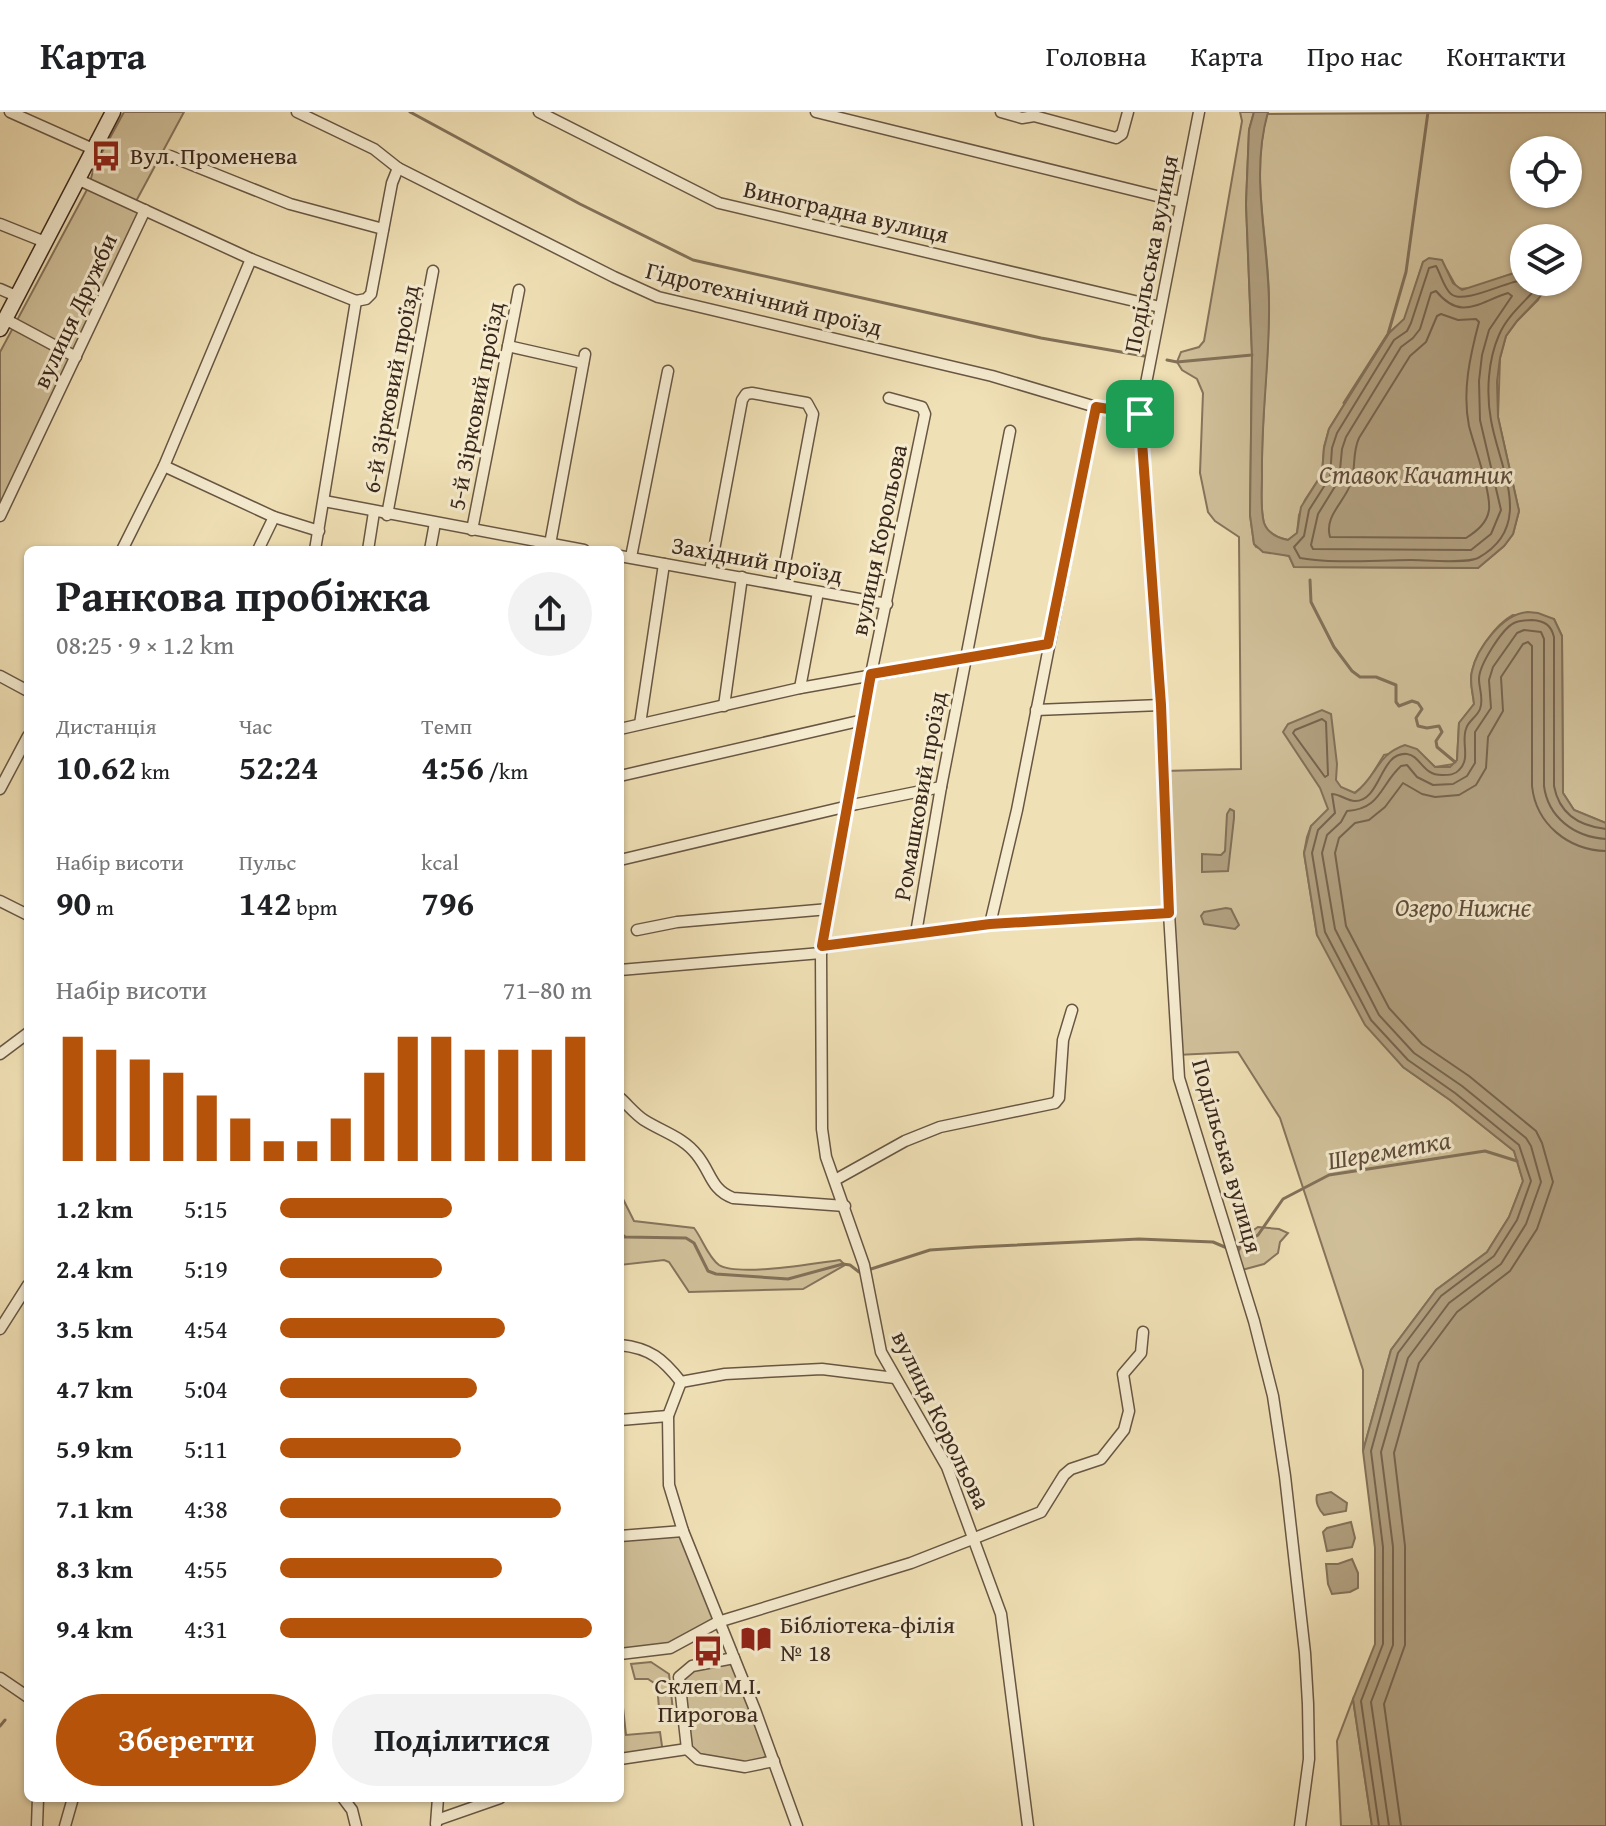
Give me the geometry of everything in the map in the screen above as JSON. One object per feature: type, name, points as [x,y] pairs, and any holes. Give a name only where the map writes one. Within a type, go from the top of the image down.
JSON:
[{"type":"main road","points":[[3,324],[113,112]]},
{"type":"street","points":[[10,112],[93,149]]},
{"type":"street","name":"Гідротехнічний проїзд","points":[[297,112],[374,149],[398,168],[658,297],[992,376],[1096,407],[1140,414]]},
{"type":"street","name":"Виноградна вулиця","points":[[539,112],[719,203],[1160,307]]},
{"type":"street","points":[[1001,112],[1022,118],[1035,114],[1116,138],[1122,134],[1128,112]]},
{"type":"street","name":"Подільська вулиця","points":[[1199,112],[1140,414],[1161,705],[1169,913],[1179,1078],[1254,1321],[1273,1396],[1285,1476],[1308,1704],[1309,1759],[1300,1826]]},
{"type":"street","points":[[823,113],[1181,202]]},
{"type":"street","points":[[170,156],[290,204],[383,229]]},
{"type":"street","points":[[77,179],[251,259],[356,301],[366,299],[371,294],[392,183],[398,168]]},
{"type":"street","name":"вулиця Дружби","points":[[0,516],[145,210]]},
{"type":"street","points":[[0,224],[45,242]]},
{"type":"street","points":[[124,546],[164,466],[251,259]]},
{"type":"street","name":"6-й Зірковий проїзд","points":[[387,515],[433,271]]},
{"type":"street","points":[[0,289],[16,296]]},
{"type":"street","name":"5-й Зірковий проїзд","points":[[472,530],[519,290]]},
{"type":"street","points":[[316,546],[356,301]]},
{"type":"street","points":[[3,324],[76,357]]},
{"type":"street","points":[[508,346],[584,358],[550,544]]},
{"type":"street","points":[[626,557],[668,371]]},
{"type":"street","points":[[710,571],[742,400],[746,394],[752,393],[807,403],[813,414],[781,584]]},
{"type":"street","name":"вулиця Корольова","points":[[889,398],[922,407],[925,414],[871,674],[822,950],[821,1113],[826,1157],[864,1265],[876,1338],[895,1378],[947,1467],[1004,1626],[1028,1826]]},
{"type":"street","points":[[990,924],[1017,810],[1096,407]]},
{"type":"street","name":"Ромашковий проїзд","points":[[916,933],[1010,431]]},
{"type":"street","points":[[164,466],[274,517],[319,531]]},
{"type":"street","points":[[324,501],[561,546]]},
{"type":"street","points":[[369,546],[374,512]]},
{"type":"street","points":[[260,546],[274,517]]},
{"type":"street","points":[[431,546],[435,523]]},
{"type":"street","points":[[504,546],[506,536]]},
{"type":"street","name":"Західний проїзд","points":[[626,557],[887,604]]},
{"type":"street","points":[[640,724],[664,564]]},
{"type":"street","points":[[724,706],[742,577]]},
{"type":"street","points":[[800,688],[818,592]]},
{"type":"street","points":[[624,728],[800,688],[1048,644]]},
{"type":"street","points":[[0,676],[24,689]]},
{"type":"street","points":[[1036,710],[1161,705]]},
{"type":"street","points":[[624,775],[863,720]]},
{"type":"street","points":[[0,789],[24,744]]},
{"type":"street","points":[[624,859],[941,787]]},
{"type":"street","points":[[0,901],[24,913]]},
{"type":"street","points":[[637,930],[677,922],[829,909]]},
{"type":"street","points":[[624,970],[822,950],[916,933],[990,924],[1169,913]]},
{"type":"street","points":[[835,1180],[905,1141],[940,1127],[1055,1103],[1059,1098],[1063,1040],[1072,1010]]},
{"type":"street","points":[[0,1054],[24,1036]]},
{"type":"street","points":[[624,1102],[642,1119],[678,1136],[698,1156],[722,1194],[733,1198],[845,1206]]},
{"type":"street","points":[[0,1329],[24,1291]]},
{"type":"street","points":[[624,1654],[670,1648],[718,1622],[911,1563],[1041,1512],[1067,1471],[1095,1463],[1110,1451],[1129,1416],[1123,1374],[1141,1353],[1143,1332]]},
{"type":"street","points":[[624,1346],[655,1353],[681,1382]]},
{"type":"street","points":[[681,1382],[725,1374],[822,1369],[895,1378]]},
{"type":"street","points":[[681,1382],[668,1416],[668,1480],[683,1531],[797,1826]]},
{"type":"street","points":[[624,1420],[668,1416]]},
{"type":"street","points":[[624,1536],[683,1531]]},
{"type":"street","points":[[734,1658],[689,1667],[679,1677],[687,1749],[698,1759],[745,1767],[774,1761]]},
{"type":"street","points":[[0,1678],[24,1694]]},
{"type":"street","points":[[624,1758],[687,1749]]},
{"type":"street","points":[[37,1826],[38,1802]]},
{"type":"street","points":[[65,1826],[72,1802]]},
{"type":"street","points":[[346,1802],[352,1810],[356,1826]]},
{"type":"street","points":[[438,1802],[436,1823],[490,1802]]},
{"type":"shaded area","points":[[124,112],[184,112],[134,205],[145,210],[0,516],[0,352],[89,186],[94,167]]},
{"type":"shaded area","points":[[1240,112],[1254,112],[1249,130],[1246,204],[1252,355],[1250,515],[1254,544],[1289,556],[1294,567],[1478,568],[1513,534],[1519,511],[1498,417],[1500,358],[1506,336],[1539,296],[1582,296],[1582,224],[1510,224],[1510,275],[1471,288],[1457,288],[1447,270],[1423,262],[1405,319],[1388,334],[1329,429],[1322,474],[1305,500],[1297,533],[1288,540],[1277,537],[1266,527],[1262,505],[1269,303],[1260,162],[1267,114],[1606,112],[1606,823],[1574,810],[1563,793],[1562,636],[1554,619],[1513,615],[1482,647],[1474,664],[1471,679],[1474,704],[1459,723],[1457,760],[1454,764],[1435,767],[1416,749],[1384,755],[1366,784],[1311,826],[1304,853],[1317,935],[1403,1067],[1514,1151],[1523,1181],[1509,1217],[1487,1252],[1436,1290],[1391,1350],[1363,1451],[1363,1370],[1280,1118],[1238,1052],[1177,1055],[1164,771],[1241,769],[1239,537],[1215,521],[1208,512],[1200,473],[1203,393],[1197,379],[1182,370],[1177,362],[1181,352],[1199,347],[1204,341],[1242,121]]},
{"type":"shaded area","points":[[624,1201],[634,1221],[694,1228],[715,1262],[729,1268],[778,1268],[840,1260],[845,1265],[803,1289],[689,1292],[669,1262],[624,1265]]},
{"type":"shaded area","points":[[1258,1227],[1288,1233],[1280,1242],[1278,1253],[1264,1264],[1242,1270],[1238,1252],[1248,1234]]},
{"type":"shaded area","points":[[683,1531],[718,1622],[670,1648],[624,1654],[624,1536]]},
{"type":"shaded area","points":[[734,1658],[774,1761],[745,1767],[691,1755],[680,1675]]},
{"type":"shaded area","points":[[651,1662],[669,1674],[674,1720],[660,1719],[657,1685],[648,1679],[635,1679],[631,1664]]},
{"type":"shaded area","points":[[1353,1699],[1372,1826],[1341,1826],[1337,1741]]},
{"type":"shaded area","points":[[624,1717],[626,1735],[660,1732],[663,1753],[624,1758]]},
{"type":"water","name":"Ставок Качатник","points":[[1254,112],[1268,112],[1260,159],[1269,302],[1262,511],[1264,523],[1274,535],[1288,540],[1297,533],[1301,507],[1322,474],[1329,429],[1388,334],[1404,319],[1423,262],[1429,258],[1442,260],[1453,283],[1462,290],[1510,274],[1510,296],[1540,296],[1506,336],[1497,382],[1498,417],[1519,511],[1513,534],[1478,568],[1294,567],[1289,556],[1263,552],[1254,544],[1250,515],[1252,355],[1246,204],[1249,130]]},
{"type":"water","name":"Озеро Нижнє","points":[[1528,612],[1554,619],[1562,636],[1563,793],[1574,810],[1606,823],[1606,1826],[1372,1826],[1353,1699],[1375,1644],[1375,1548],[1363,1451],[1391,1350],[1436,1290],[1487,1252],[1509,1217],[1523,1181],[1514,1151],[1403,1067],[1365,1025],[1317,935],[1304,853],[1311,826],[1328,809],[1320,788],[1283,732],[1288,724],[1322,710],[1331,714],[1336,780],[1341,787],[1355,793],[1388,754],[1405,745],[1417,749],[1435,767],[1450,767],[1457,760],[1459,723],[1474,704],[1471,675],[1479,652],[1492,633],[1509,618]]},
{"type":"water","points":[[1230,809],[1234,811],[1234,818],[1228,871],[1202,872],[1202,854],[1221,855],[1225,851]]},
{"type":"water","points":[[1231,909],[1239,925],[1235,929],[1204,924],[1201,916],[1204,912]]},
{"type":"water","points":[[1331,1492],[1347,1503],[1346,1511],[1322,1513],[1317,1495]]},
{"type":"water","points":[[1351,1522],[1355,1538],[1352,1547],[1327,1551],[1323,1532],[1327,1528]]},
{"type":"water","points":[[1352,1559],[1358,1573],[1358,1588],[1332,1594],[1326,1564]]},
{"type":"waterway","points":[[410,112],[580,204],[693,260],[1041,338],[1144,356]]},
{"type":"waterway","points":[[1344,403],[1388,334],[1406,272],[1428,112]]},
{"type":"waterway","points":[[1167,360],[1177,362],[1252,355]]},
{"type":"waterway","points":[[1310,580],[1311,602],[1334,647],[1352,671],[1360,677],[1376,677],[1396,685],[1396,702],[1399,706],[1412,701],[1418,703],[1422,709],[1416,718],[1418,726],[1439,726],[1442,732],[1436,741],[1437,747],[1455,762]]},
{"type":"waterway","name":"Шереметка","points":[[1237,1248],[1258,1235],[1283,1199],[1329,1175],[1485,1151],[1517,1161]]},
{"type":"waterway","name":"Шереметка","points":[[624,1236],[686,1238],[694,1243],[708,1271],[716,1274],[788,1279],[843,1264],[859,1272]]},
{"type":"waterway","name":"Шереметка","points":[[871,1269],[930,1250],[975,1247],[1139,1239],[1213,1242],[1227,1248]]},
{"type":"waterway","name":"Шереметка","points":[[0,1726],[5,1720]]},
{"type":"place","name":"Вул. Променева","points":[[106,156]]},
{"type":"place","name":"Бібліотека-філія № 18","points":[[756,1639]]},
{"type":"place","name":"Склеп М.І. Пирогова","points":[[708,1651]]},
{"type":"route","points":[[1096,407],[1140,414],[1161,705],[1169,913],[990,924],[822,946],[871,674],[1048,644],[1096,407]]}]
